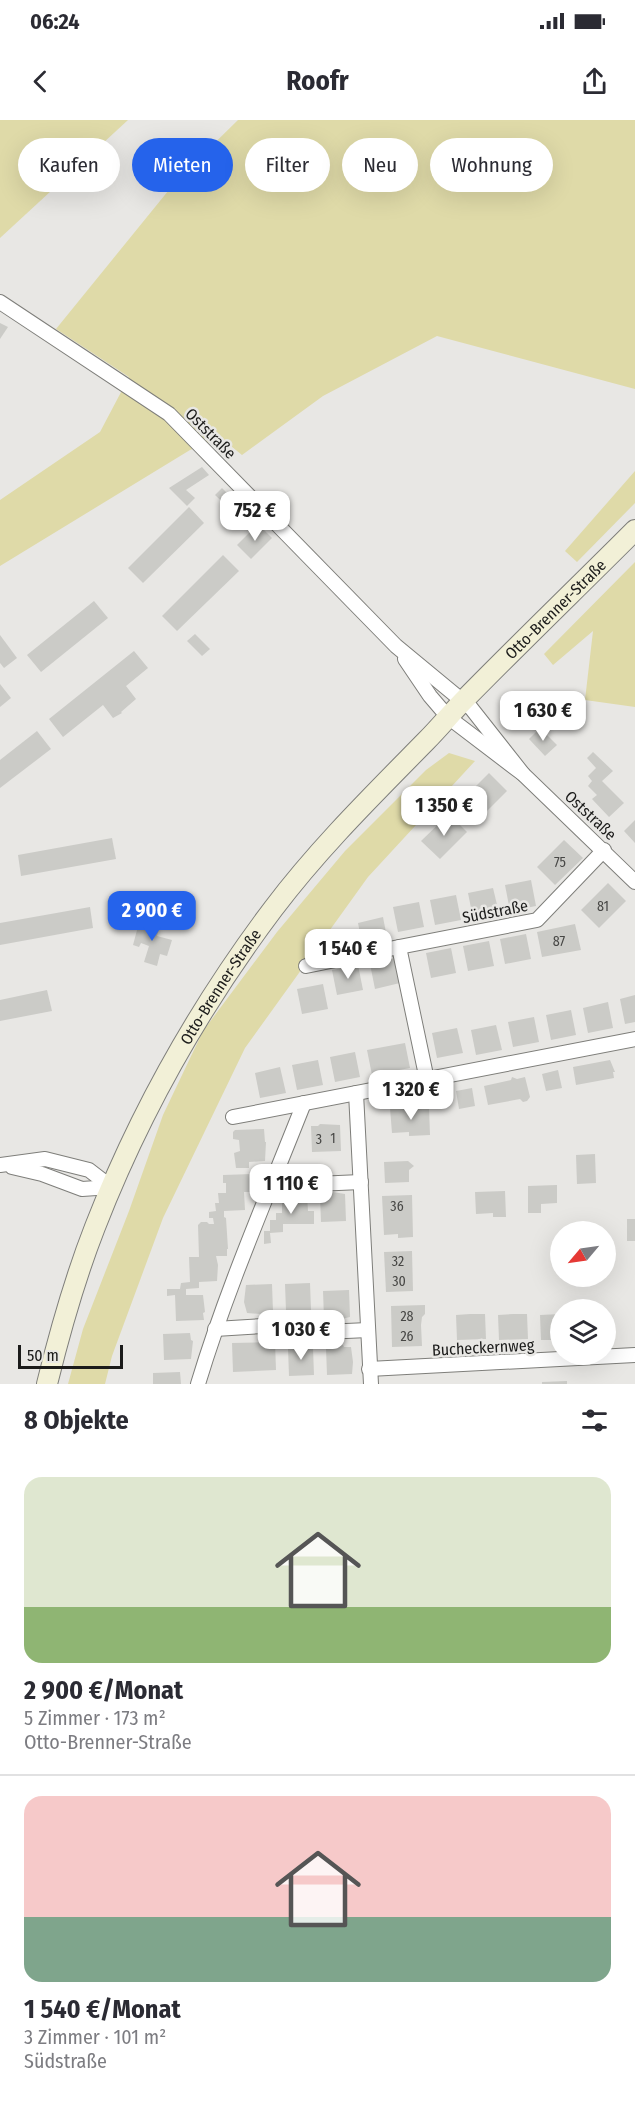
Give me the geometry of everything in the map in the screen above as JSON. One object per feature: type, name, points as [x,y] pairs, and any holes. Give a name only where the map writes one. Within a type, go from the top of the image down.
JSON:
[{"type":"main road","name":"Otto-Brenner-Straße","points":[[47,1384],[63,1322],[94,1229],[111,1187],[142,1120],[223,981],[273,909],[328,843],[463,700],[635,530]]},
{"type":"street","name":"Oststraße","points":[[0,302],[169,414],[396,646],[471,708],[523,774]]},
{"type":"street","name":"Oststraße","points":[[396,646],[430,696],[448,717],[523,774],[635,882]]},
{"type":"street","name":"Südstraße","points":[[306,966],[537,920],[604,850]]},
{"type":"street","points":[[399,947],[427,1080]]},
{"type":"street","points":[[233,1117],[635,1039]]},
{"type":"street","points":[[356,1093],[371,1384]]},
{"type":"street","points":[[198,1384],[242,1254],[304,1103]]},
{"type":"street","points":[[2,1165],[45,1159],[89,1170],[111,1187]]},
{"type":"street","points":[[2,1165],[42,1174],[82,1190],[111,1187]]},
{"type":"street","points":[[271,1186],[362,1182]]},
{"type":"street","points":[[215,1329],[279,1325],[303,1333],[369,1330]]},
{"type":"street","name":"Bucheckernweg","points":[[369,1369],[635,1355]]},
{"type":"shaded area","points":[[0,120],[128,120],[108,138],[18,138],[18,192],[50,192],[0,238]]},
{"type":"shaded area","points":[[238,120],[635,120],[635,389],[437,336],[323,396],[242,455],[221,438],[190,450],[0,566],[0,500],[100,432],[129,377],[56,329],[167,192],[233,192],[233,138],[220,138]]},
{"type":"shaded area","points":[[635,471],[635,503],[577,562],[565,551]]},
{"type":"shaded area","points":[[635,562],[635,707],[585,700],[593,631],[553,665],[544,654]]},
{"type":"shaded area","points":[[449,753],[475,761],[368,877],[245,1048],[163,1218],[112,1356],[105,1384],[68,1384],[83,1329],[163,1115],[203,1031],[277,932],[345,851],[426,770]]},
{"type":"building","points":[[0,323],[8,327],[0,339]]},
{"type":"building","points":[[202,467],[209,475],[186,490],[195,498],[187,506],[169,488]]},
{"type":"building","points":[[222,488],[240,506],[234,513],[215,495]]},
{"type":"building","points":[[189,507],[204,523],[143,583],[128,568]]},
{"type":"building","points":[[258,524],[272,538],[251,559],[237,545]]},
{"type":"building","points":[[223,555],[239,571],[177,631],[162,616]]},
{"type":"building","points":[[94,601],[108,618],[41,672],[27,655]]},
{"type":"building","points":[[195,634],[210,649],[202,656],[187,641]]},
{"type":"building","points":[[0,635],[17,658],[4,668],[0,663]]},
{"type":"building","points":[[134,651],[148,668],[126,686],[136,699],[122,713],[113,718],[103,705],[63,737],[49,719]]},
{"type":"building","points":[[0,684],[11,698],[0,707]]},
{"type":"building","points":[[540,728],[557,745],[545,756],[529,739]]},
{"type":"building","points":[[37,731],[51,749],[0,788],[0,760]]},
{"type":"building","points":[[593,752],[613,771],[602,781],[624,803],[609,817],[592,799],[597,795],[588,786],[592,781],[588,776],[596,768],[587,758]]},
{"type":"building","points":[[489,773],[507,791],[480,818],[462,800]]},
{"type":"building","points":[[449,814],[467,832],[440,859],[421,841]]},
{"type":"building","points":[[635,820],[635,843],[624,831]]},
{"type":"building","points":[[112,838],[116,859],[21,876],[18,855]]},
{"type":"building","points":[[564,840],[583,858],[555,885],[537,867]]},
{"type":"building","points":[[531,880],[536,906],[510,911],[505,885]]},
{"type":"building","points":[[608,883],[626,901],[599,928],[581,910]]},
{"type":"building","points":[[493,888],[499,913],[473,918],[468,893]]},
{"type":"building","points":[[456,895],[461,920],[435,925],[430,900]]},
{"type":"building","points":[[419,902],[424,927],[398,932],[393,907]]},
{"type":"building","points":[[90,907],[93,928],[0,945],[0,923]]},
{"type":"building","points":[[181,909],[193,912],[189,928],[176,924]]},
{"type":"building","points":[[383,917],[388,943],[363,948],[358,923]]},
{"type":"building","points":[[140,919],[160,925],[157,936],[172,940],[167,956],[160,954],[157,966],[144,962],[149,946],[141,943],[139,947],[133,945]]},
{"type":"building","points":[[575,924],[581,950],[542,957],[537,932]]},
{"type":"building","points":[[526,934],[531,959],[505,964],[500,939]]},
{"type":"building","points":[[489,941],[494,966],[468,971],[463,946]]},
{"type":"building","points":[[451,948],[456,973],[431,978],[426,953]]},
{"type":"building","points":[[395,958],[400,983],[375,989],[370,964]]},
{"type":"building","points":[[358,965],[363,990],[337,995],[332,970]]},
{"type":"building","points":[[323,984],[328,1009],[302,1014],[297,989]]},
{"type":"building","points":[[47,990],[52,1011],[0,1021],[0,1000]]},
{"type":"building","points":[[635,995],[635,1022],[625,1024],[620,999]]},
{"type":"building","points":[[608,1002],[613,1028],[588,1033],[583,1008]]},
{"type":"building","points":[[571,1010],[576,1035],[551,1040],[546,1015]]},
{"type":"building","points":[[534,1017],[539,1042],[513,1047],[508,1022]]},
{"type":"building","points":[[496,1025],[502,1050],[476,1055],[471,1030]]},
{"type":"building","points":[[457,1028],[463,1053],[437,1058],[432,1033]]},
{"type":"building","points":[[405,1043],[410,1068],[372,1075],[367,1050]]},
{"type":"building","points":[[355,1052],[360,1077],[335,1082],[330,1057]]},
{"type":"building","points":[[318,1060],[323,1085],[297,1090],[292,1065]]},
{"type":"building","points":[[610,1060],[615,1072],[613,1072],[614,1078],[576,1085],[573,1067]]},
{"type":"building","points":[[280,1067],[286,1093],[260,1098],[255,1073]]},
{"type":"building","points":[[558,1070],[562,1088],[546,1091],[542,1074]]},
{"type":"building","points":[[512,1077],[517,1079],[525,1077],[530,1097],[527,1101],[523,1102],[520,1099],[488,1105],[484,1086],[511,1080]]},
{"type":"building","points":[[472,1088],[475,1106],[459,1109],[456,1091]]},
{"type":"building","points":[[429,1107],[430,1135],[409,1136],[409,1132],[392,1133],[390,1108]]},
{"type":"building","points":[[340,1125],[341,1151],[312,1152],[311,1126]]},
{"type":"building","points":[[264,1129],[265,1161],[249,1162],[249,1168],[236,1168],[234,1153],[240,1151],[239,1140],[233,1139],[233,1132]]},
{"type":"building","points":[[595,1154],[596,1183],[577,1184],[576,1155]]},
{"type":"building","points":[[408,1161],[414,1166],[409,1170],[409,1182],[385,1183],[384,1162]]},
{"type":"building","points":[[252,1174],[252,1192],[244,1192],[245,1210],[224,1211],[228,1249],[227,1256],[216,1256],[217,1281],[199,1282],[199,1288],[186,1289],[186,1295],[203,1295],[204,1320],[176,1321],[175,1295],[167,1296],[167,1289],[180,1289],[181,1283],[190,1282],[189,1257],[199,1257],[198,1225],[201,1222],[214,1224],[213,1218],[209,1218],[209,1212],[216,1211],[215,1203],[219,1203],[218,1193],[226,1193],[223,1175]]},
{"type":"building","points":[[557,1185],[557,1203],[541,1204],[541,1213],[528,1213],[528,1186]]},
{"type":"building","points":[[505,1191],[506,1217],[493,1217],[493,1213],[476,1214],[475,1192]]},
{"type":"building","points":[[333,1192],[345,1194],[346,1221],[321,1222],[320,1195]]},
{"type":"building","points":[[307,1195],[308,1211],[314,1211],[314,1224],[283,1224],[283,1232],[270,1233],[271,1243],[264,1244],[264,1231],[270,1231],[270,1220],[276,1220],[276,1213],[282,1213],[282,1196]]},
{"type":"building","points":[[412,1195],[413,1237],[398,1238],[398,1234],[384,1235],[382,1196]]},
{"type":"building","points":[[627,1219],[635,1219],[635,1241],[627,1241]]},
{"type":"building","points":[[412,1251],[413,1291],[386,1292],[384,1252]]},
{"type":"building","points":[[310,1283],[311,1310],[294,1313],[286,1311],[285,1284]]},
{"type":"building","points":[[272,1284],[273,1312],[247,1313],[244,1302],[246,1285]]},
{"type":"building","points":[[349,1290],[350,1317],[337,1320],[324,1318],[323,1291]]},
{"type":"building","points":[[425,1305],[421,1325],[422,1346],[392,1347],[391,1306]]},
{"type":"building","points":[[485,1314],[486,1339],[457,1340],[456,1315]]},
{"type":"building","points":[[527,1314],[528,1339],[499,1340],[498,1315]]},
{"type":"building","points":[[540,1315],[550,1315],[550,1340],[541,1340]]},
{"type":"building","points":[[190,1333],[193,1341],[191,1359],[164,1360],[163,1334]]},
{"type":"building","points":[[275,1342],[276,1370],[233,1372],[232,1343]]},
{"type":"building","points":[[343,1345],[351,1347],[352,1374],[327,1375],[326,1348]]},
{"type":"building","points":[[296,1346],[313,1348],[314,1375],[289,1376],[288,1348]]},
{"type":"building","points":[[180,1372],[181,1384],[153,1384],[153,1373]]},
{"type":"building","points":[[567,1381],[567,1384],[542,1384],[542,1382]]}]
